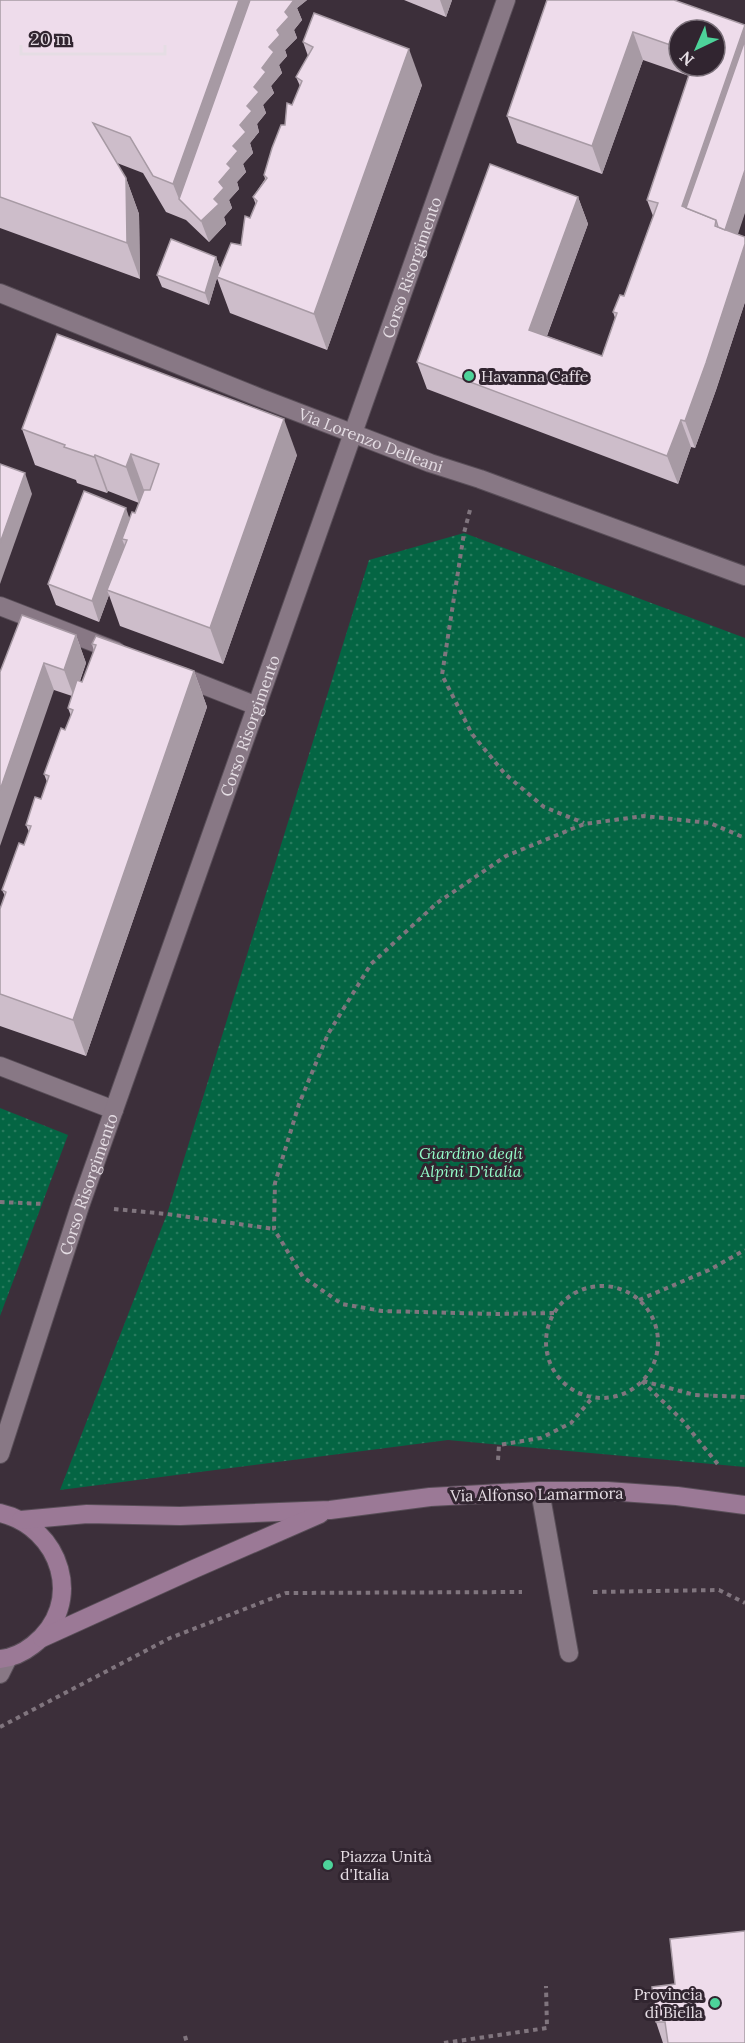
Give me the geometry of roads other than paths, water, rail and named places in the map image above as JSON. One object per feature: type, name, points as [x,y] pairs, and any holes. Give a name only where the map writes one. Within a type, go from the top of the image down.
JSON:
[{"type":"main road","name":"Via Alfonso Lamarmora","points":[[21,1520],[87,1514],[180,1516],[330,1510],[430,1497],[540,1491],[607,1491],[742,1504]]},
{"type":"main road","name":"Via Alfonso Lamarmora","points":[[3,1664],[26,1651],[42,1638],[330,1510]]},
{"type":"main road","name":"Via Alfonso Lamarmora","points":[[0,1513],[21,1520],[40,1534],[54,1552],[61,1574],[62,1598],[55,1619],[42,1638]]},
{"type":"street","name":"Corso Risorgimento","points":[[0,1454],[80,1206],[506,0]]},
{"type":"street","name":"Via Lorenzo Delleani","points":[[0,293],[248,393],[430,463],[480,479],[745,576]]},
{"type":"street","points":[[0,606],[134,658]]},
{"type":"street","points":[[156,667],[256,706]]},
{"type":"street","points":[[0,1066],[114,1110]]},
{"type":"street","points":[[540,1491],[569,1653]]},
{"type":"place","name":"Havanna Caffe","points":[[469,376]]},
{"type":"place","name":"Piazza Unità d'Italia","points":[[328,1865]]},
{"type":"place","name":"Provincia di Biella","points":[[715,2003]]},
{"type":"park label","name":"Giardino degli Alpini D'italia","points":[[471,1162]]}]
